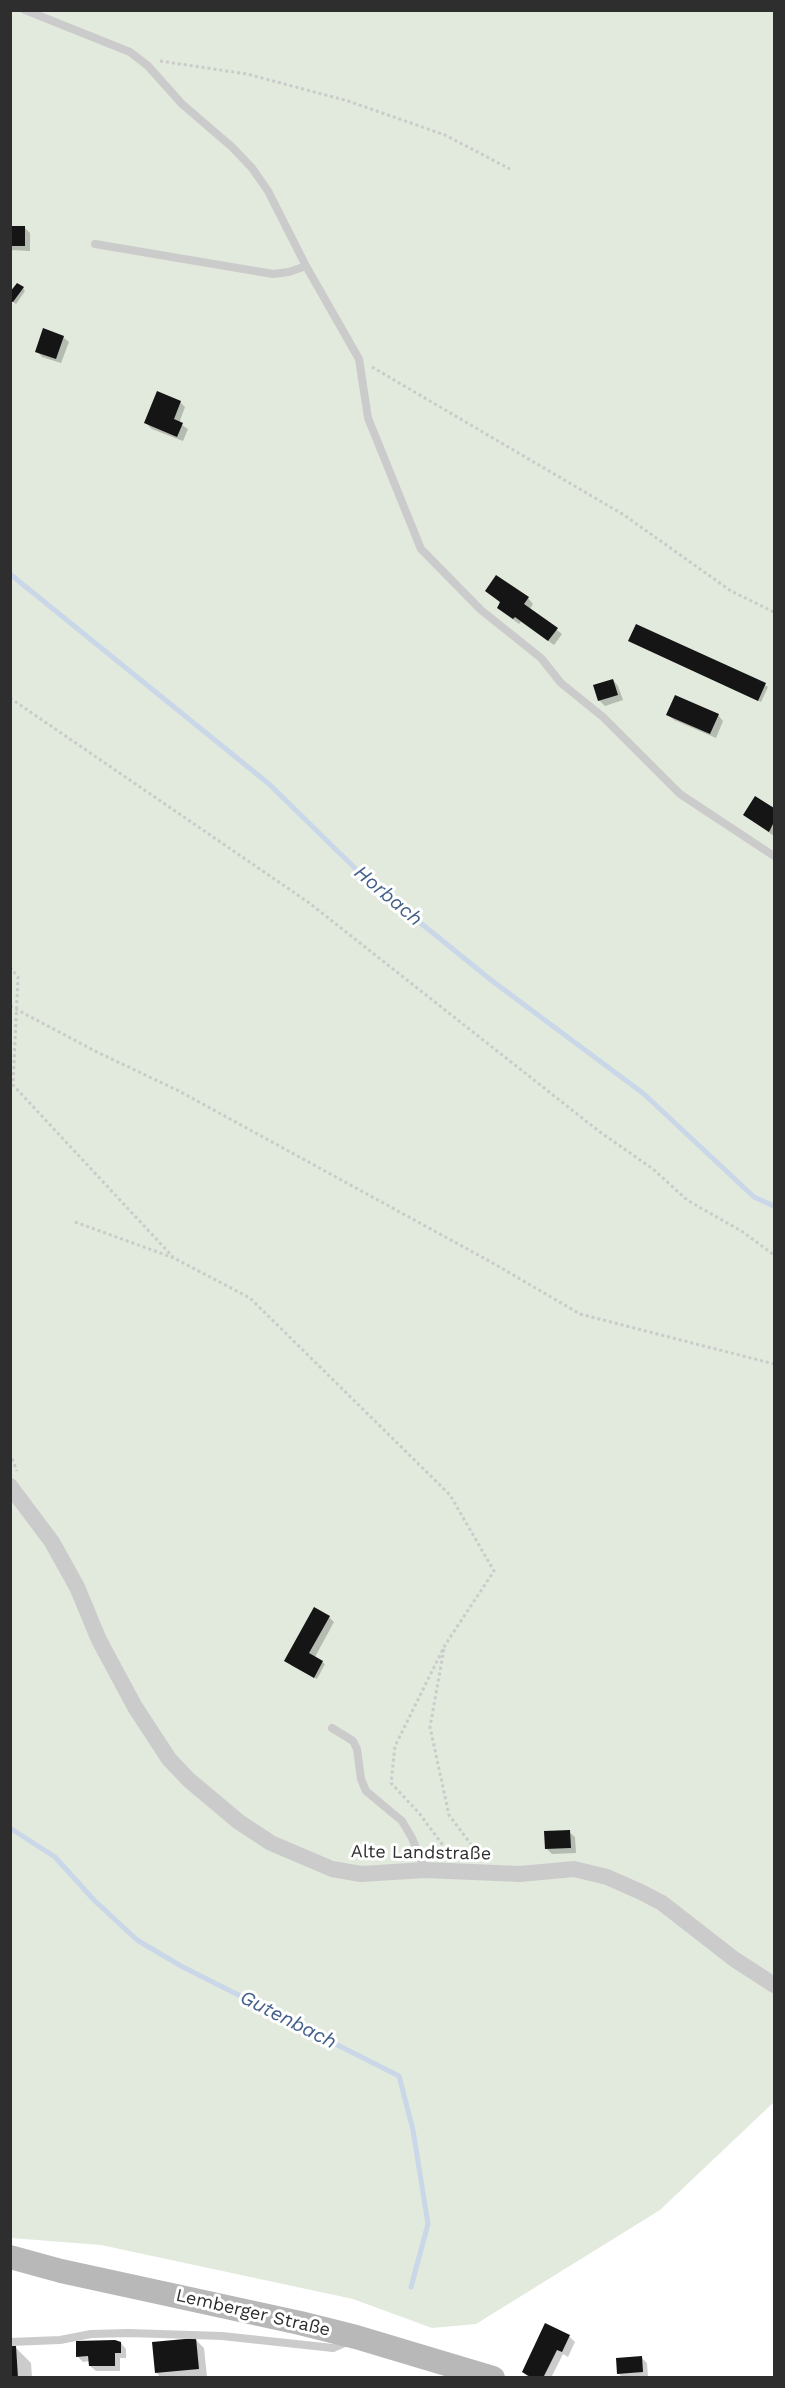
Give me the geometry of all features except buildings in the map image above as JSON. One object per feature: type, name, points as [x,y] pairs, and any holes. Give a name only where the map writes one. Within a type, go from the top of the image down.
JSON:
[{"type":"main road","name":"Lemberger Straße","points":[[10,2257],[61,2271],[356,2337],[493,2378]]},
{"type":"street","name":"Alte Landstraße","points":[[10,1486],[52,1542],[77,1587],[99,1640],[135,1707],[169,1759],[189,1780],[239,1822],[271,1843],[332,1869],[361,1874],[425,1870],[519,1874],[574,1869],[607,1877],[662,1904],[734,1959],[774,1985]]},
{"type":"lane","points":[[26,10],[111,44],[137,58],[148,66],[182,104],[232,147],[252,168],[268,191],[306,266],[359,359],[368,418],[421,549],[481,610],[541,658],[561,682],[603,717],[681,794],[774,856]]},
{"type":"lane","points":[[95,244],[273,274],[289,272],[306,266]]},
{"type":"lane","points":[[332,1728],[353,1741],[357,1749],[361,1779],[366,1791],[402,1821],[412,1838],[425,1870]]},
{"type":"lane","points":[[10,2342],[60,2340],[90,2334],[171,2333],[333,2348],[356,2337]]},
{"type":"path","points":[[137,58],[247,74],[348,101],[446,135],[510,169]]},
{"type":"path","points":[[359,359],[624,515],[731,591],[774,612]]},
{"type":"path","points":[[10,698],[308,902],[600,1132],[653,1169],[687,1200],[743,1232],[774,1255]]},
{"type":"path","points":[[10,967],[18,977],[13,1085],[174,1258]]},
{"type":"path","points":[[10,1006],[190,1097],[491,1262],[580,1314],[774,1364]]},
{"type":"path","points":[[75,1222],[174,1258],[250,1298],[450,1495],[494,1570],[445,1645],[394,1746],[391,1783],[419,1813],[462,1871]]},
{"type":"path","points":[[445,1645],[430,1727],[449,1815],[494,1874]]},
{"type":"shaded area","points":[[10,11],[774,11],[774,2102],[660,2210],[476,2324],[432,2328],[353,2299],[101,2245],[11,2238]]},
{"type":"waterway","name":"Horbach","points":[[10,574],[269,784],[365,878],[491,980],[644,1094],[754,1197],[774,1206]]},
{"type":"waterway","name":"Gutenbach","points":[[10,1828],[55,1857],[94,1900],[137,1940],[181,1966],[399,2076],[413,2130],[428,2224],[411,2287]]}]
